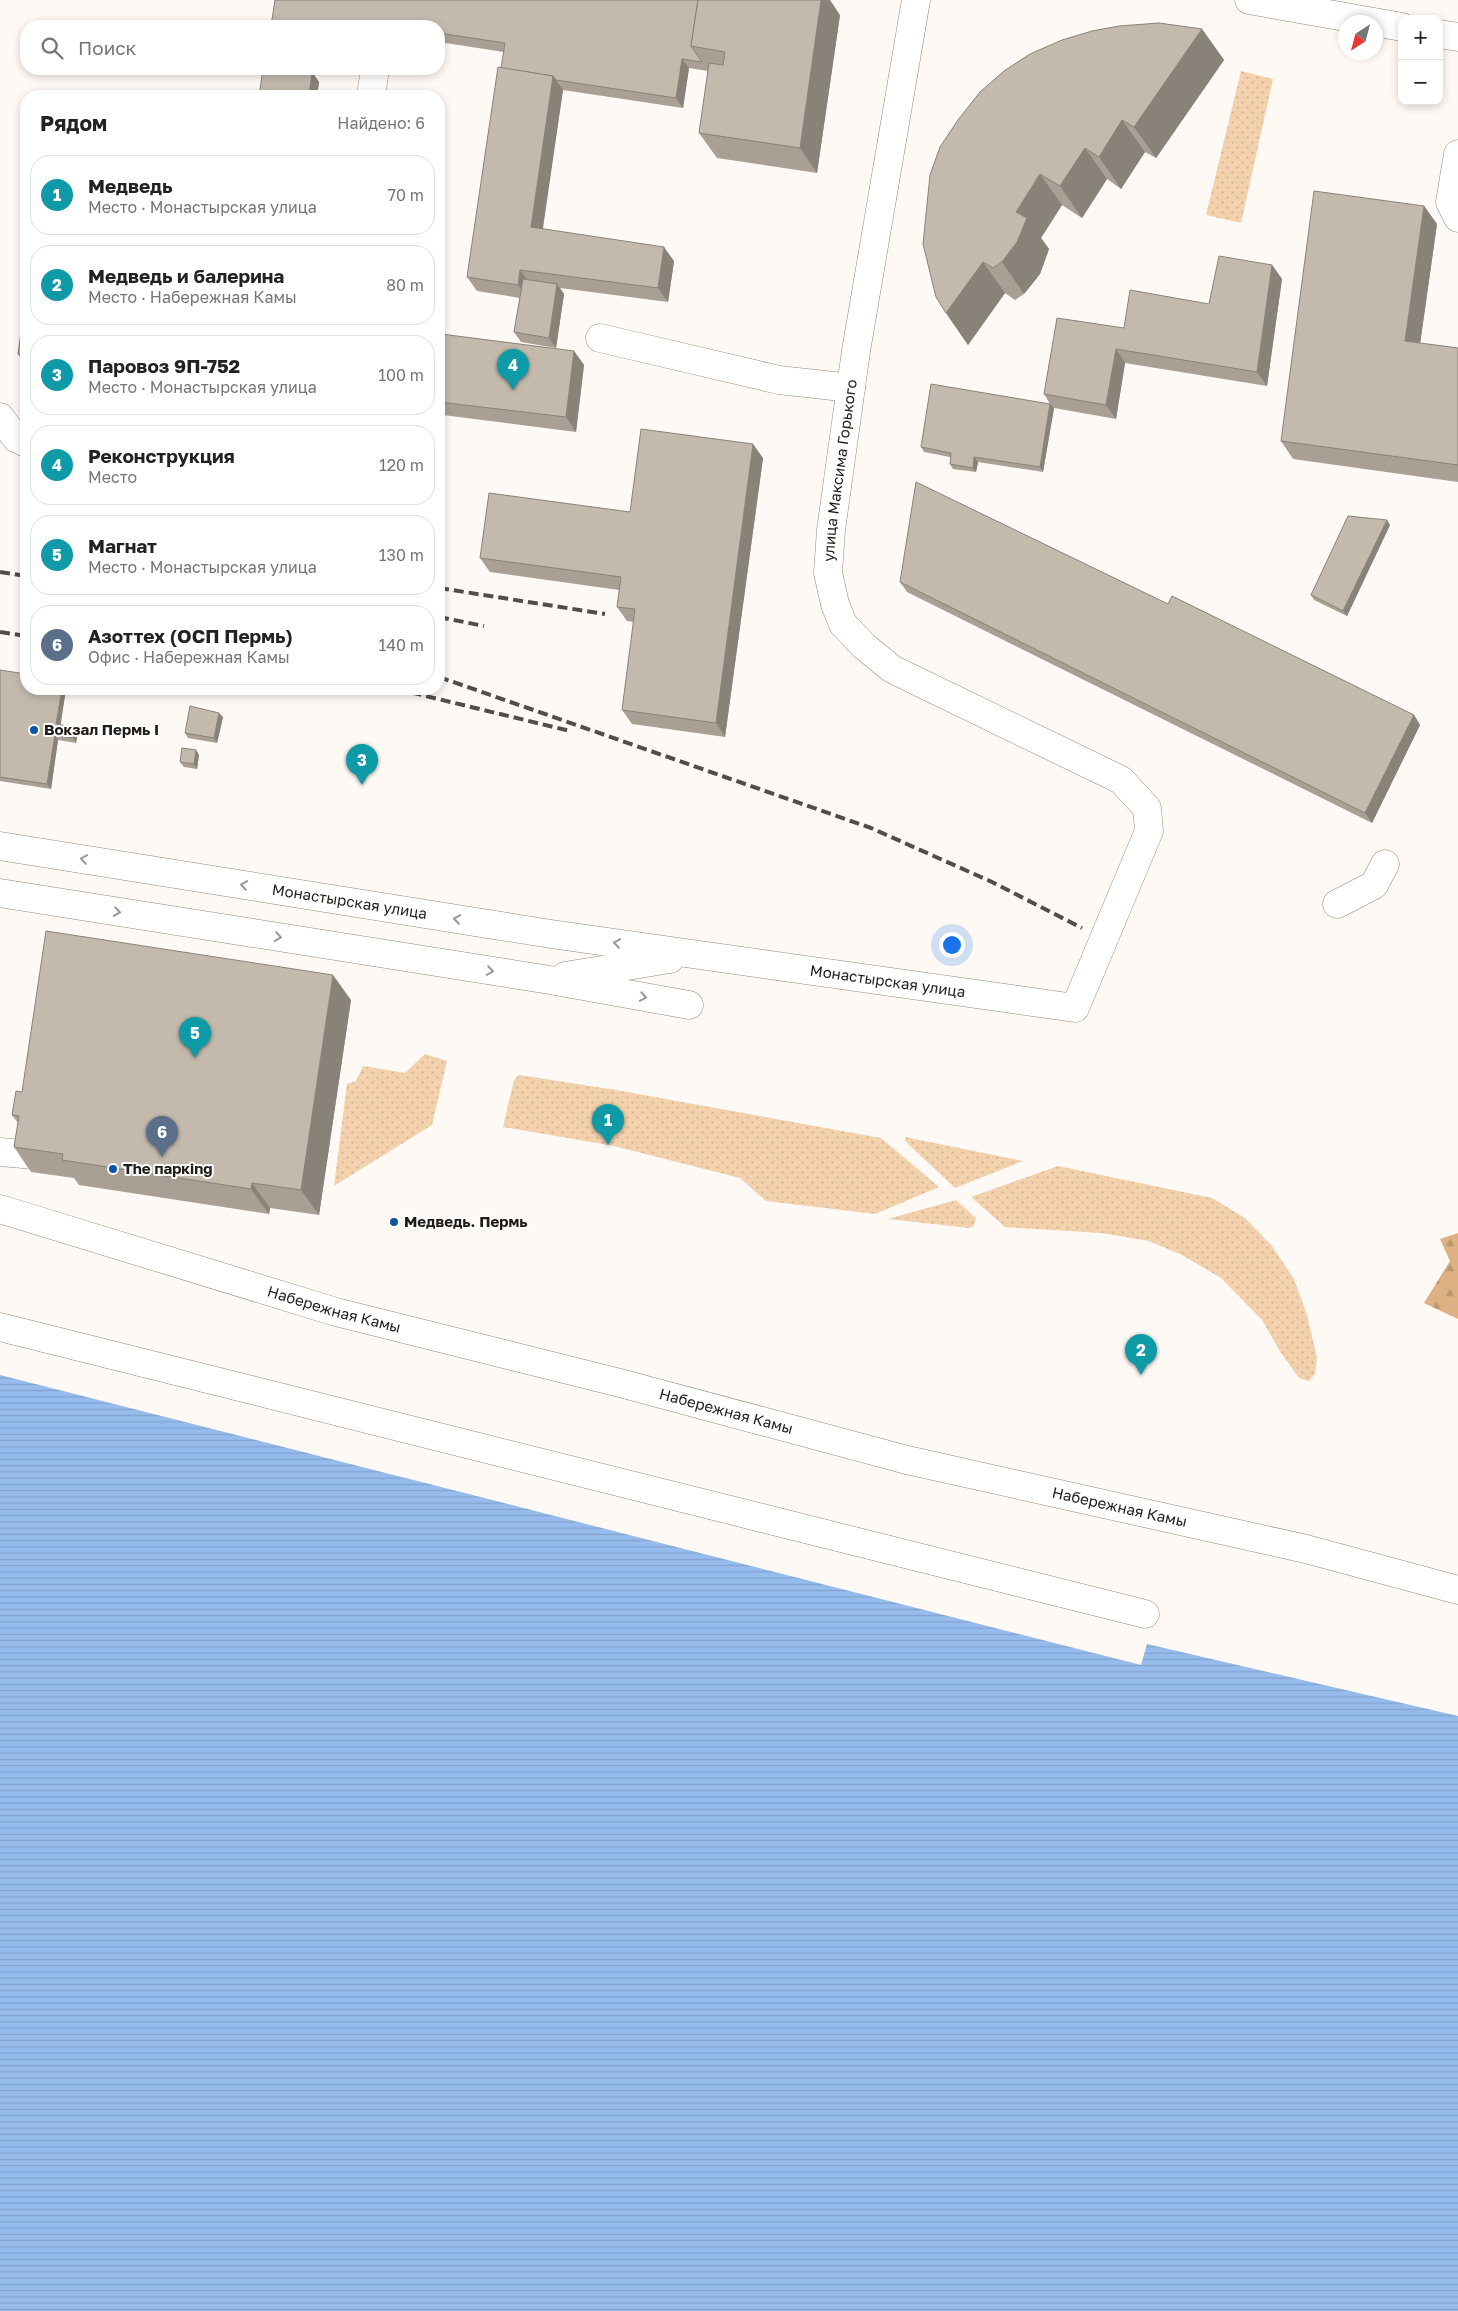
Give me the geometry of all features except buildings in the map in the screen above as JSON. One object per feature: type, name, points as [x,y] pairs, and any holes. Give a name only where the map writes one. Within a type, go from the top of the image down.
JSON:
[{"type":"street","name":"улица Максима Горького","points":[[916,0],[851,388],[830,530],[828,573],[835,604],[843,624],[864,646],[892,669],[1121,780],[1147,808],[1149,831],[1075,1008]]},
{"type":"street","points":[[1249,0],[1398,26]]},
{"type":"street","points":[[1443,35],[1458,37]]},
{"type":"street","points":[[372,90],[374,75]]},
{"type":"street","points":[[1458,154],[1450,202],[1458,218]]},
{"type":"street","points":[[600,338],[778,380],[851,388]]},
{"type":"street","points":[[0,417],[16,438],[20,440]]},
{"type":"street","name":"Монастырская улица","points":[[0,846],[551,934],[1075,1008]]},
{"type":"street","points":[[1337,904],[1374,885],[1385,864]]},
{"type":"street","name":"Монастырская улица","points":[[0,893],[544,979],[689,1005]]},
{"type":"street","name":"Монастырская улица","points":[[544,979],[700,954]]},
{"type":"street","points":[[0,1152],[34,1155]]},
{"type":"street","name":"Набережная Камы","points":[[0,1210],[336,1312],[620,1383],[907,1460],[1306,1549],[1458,1590]]},
{"type":"street","points":[[0,1327],[1145,1614]]},
{"type":"shaded area","points":[[1241,71],[1273,79],[1241,223],[1206,215]]},
{"type":"shaded area","points":[[425,1054],[447,1061],[432,1125],[334,1186],[347,1084],[356,1081],[363,1066],[405,1073]]},
{"type":"shaded area","points":[[519,1075],[616,1090],[881,1138],[939,1187],[875,1214],[766,1201],[740,1178],[614,1146],[503,1127],[514,1080]]},
{"type":"shaded area","points":[[905,1137],[1023,1161],[955,1188],[905,1141]]},
{"type":"shaded area","points":[[1058,1166],[1212,1198],[1245,1218],[1272,1246],[1294,1279],[1307,1315],[1317,1358],[1315,1374],[1309,1381],[1299,1378],[1281,1353],[1262,1320],[1221,1278],[1182,1255],[1149,1241],[1101,1233],[1005,1227],[971,1197]]},
{"type":"shaded area","points":[[956,1200],[976,1218],[974,1226],[969,1228],[888,1219]]},
{"type":"green space","points":[[1458,1233],[1458,1319],[1424,1303],[1450,1261],[1440,1239]]},
{"type":"water","points":[[0,1375],[1141,1665],[1147,1644],[1458,1716],[1458,2311],[0,2311]]},
{"type":"railway","points":[[0,572],[20,575]]},
{"type":"railway","points":[[445,589],[605,614]]},
{"type":"railway","points":[[445,618],[484,626]]},
{"type":"railway","points":[[0,632],[20,635]]},
{"type":"railway","points":[[445,679],[871,828],[992,882],[1082,928]]},
{"type":"railway","points":[[422,695],[570,731]]},
{"type":"place","name":"Реконструкция","points":[[513,390]]},
{"type":"place","name":"Вокзал Пермь I","points":[[34,730]]},
{"type":"place","name":"Паровоз 9П-752","points":[[362,785]]},
{"type":"place","name":"Магнат","points":[[195,1058]]},
{"type":"place","name":"Медведь","points":[[608,1145]]},
{"type":"place","name":"Азоттех (ОСП Пермь)","points":[[162,1157]]},
{"type":"place","name":"The паркing","points":[[113,1169]]},
{"type":"place","name":"Медведь. Пермь","points":[[394,1222]]},
{"type":"place","name":"Медведь и балерина","points":[[1141,1375]]}]
